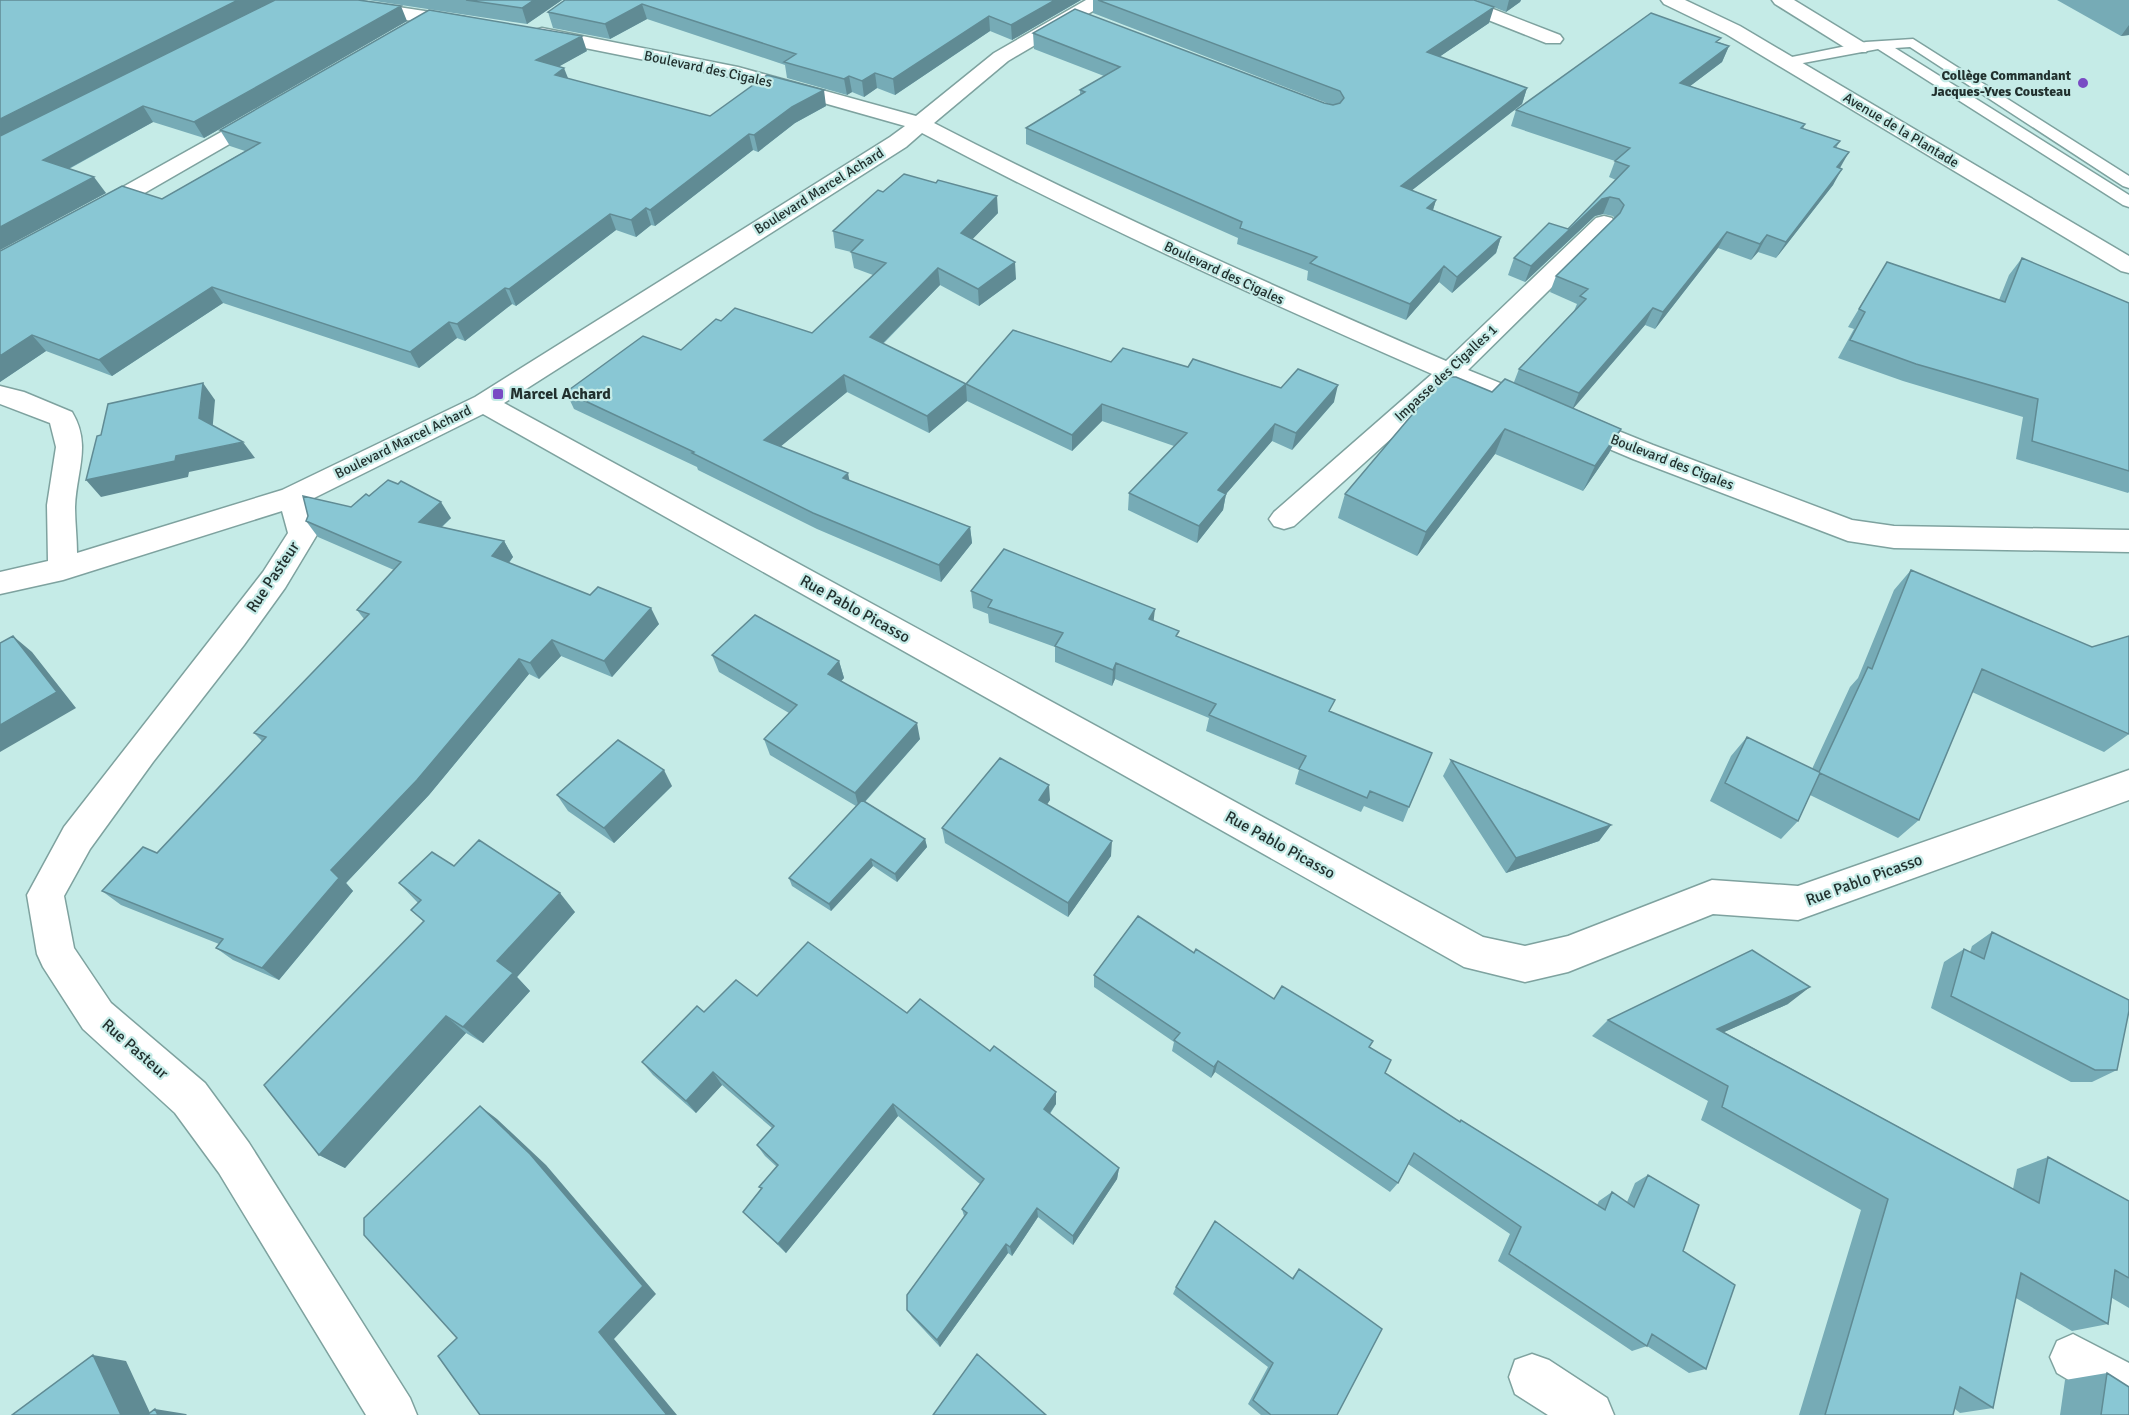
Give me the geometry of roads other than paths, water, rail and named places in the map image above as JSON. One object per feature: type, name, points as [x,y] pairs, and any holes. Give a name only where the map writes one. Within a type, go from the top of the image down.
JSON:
[{"type":"street","points":[[316,0],[487,26]]},
{"type":"street","name":"Boulevard Marcel Achard","points":[[0,583],[63,569],[292,497],[484,403],[898,142],[1001,57],[1099,0]]},
{"type":"street","points":[[1454,0],[1553,39]]},
{"type":"street","name":"Avenue de la Plantade","points":[[1670,0],[1733,30],[2129,266]]},
{"type":"street","points":[[1781,0],[1859,48]]},
{"type":"street","points":[[1074,15],[1096,24]]},
{"type":"street","points":[[403,35],[431,18]]},
{"type":"street","name":"Boulevard des Cigales","points":[[534,27],[738,73],[921,124],[1070,201],[1270,294],[1643,452],[1848,530],[1894,537],[2129,541]]},
{"type":"street","points":[[73,223],[285,104]]},
{"type":"street","name":"Impasse des Cigalles 1","points":[[1284,519],[1450,372],[1604,223]]},
{"type":"street","points":[[0,395],[15,398],[62,418],[70,447],[61,505],[63,569]]},
{"type":"street","name":"Rue Pablo Picasso","points":[[484,403],[1477,954],[1525,964],[1568,954],[1712,897],[1798,903],[2129,785]]},
{"type":"street","name":"Rue Pasteur","points":[[292,497],[303,533],[247,617],[77,838],[45,895],[56,954],[73,981],[97,1016],[190,1098],[234,1158],[393,1415]]},
{"type":"street","points":[[2073,1357],[2129,1389]]},
{"type":"street","points":[[1532,1377],[1590,1415]]},
{"type":"lane","points":[[1787,62],[1859,48],[1913,43],[2129,183]]},
{"type":"lane","points":[[1881,45],[2129,202]]},
{"type":"place","name":"Collège Commandant Jacques-Yves Cousteau","points":[[2083,83]]},
{"type":"place","name":"Marcel Achard","points":[[498,394]]}]
